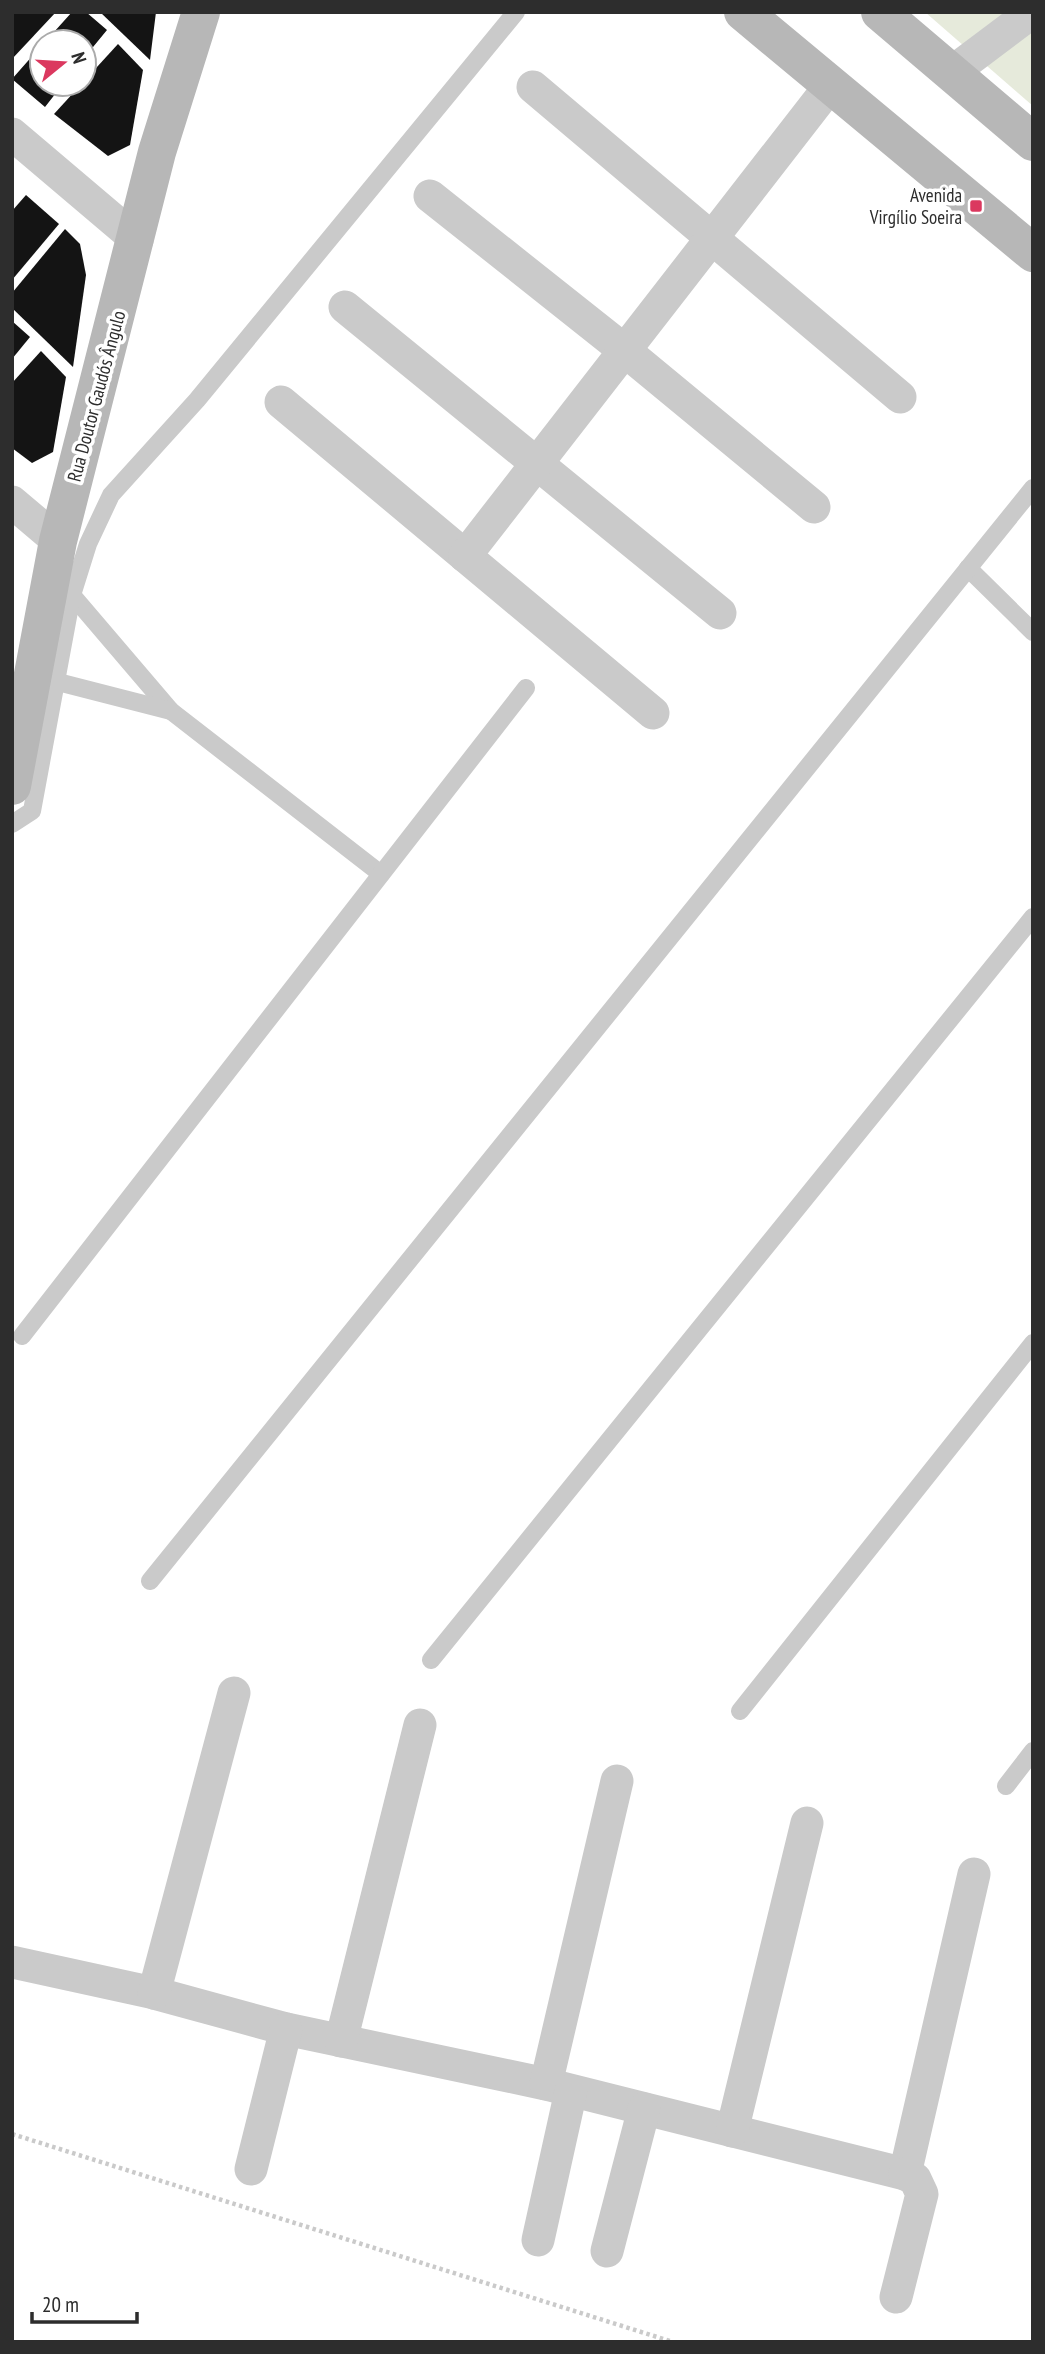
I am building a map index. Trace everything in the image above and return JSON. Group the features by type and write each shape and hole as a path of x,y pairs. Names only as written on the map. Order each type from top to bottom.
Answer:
{"street":[{"name":"Rua Doutor Gaudós Ângulo","path":"12,786 58,541 137,240 157,152 201,12"},
{"path":"743,12 1033,253"},
{"path":"880,12 1033,142"},
{"path":"951,73 1032,12"},
{"path":"465,556 830,86"},
{"path":"533,87 900,397"},
{"path":"12,134 137,240"},
{"path":"430,196 624,350 814,507"},
{"path":"345,307 720,613"},
{"path":"281,402 653,713"},
{"path":"12,502 58,541"},
{"path":"155,1993 234,1693"},
{"path":"341,2041 420,1724"},
{"path":"538,2240 559,2087 617,1781"},
{"path":"732,2131 807,1823"},
{"path":"905,2174 974,1874"},
{"path":"12,1962 155,1993 286,2029 559,2087 905,2174 915,2179 922,2194 896,2297"},
{"path":"251,2169 286,2029"},
{"path":"607,2251 644,2109"}],"lane":[{"path":"12,824 32,811 72,595 88,544 111,495 197,400 516,12"},
{"path":"150,1581 1033,488"},
{"path":"968,568 1033,632"},
{"path":"72,595 171,711 381,874"},
{"path":"54,681 171,711"},
{"path":"22,1336 526,688"},
{"path":"431,1660 1033,917"},
{"path":"740,1711 1033,1343"},
{"path":"1006,1786 1033,1751"}],"path":[{"path":"12,2134 673,2342"}],"shaded area":[{"path":"925,12 1033,12 1033,106"}],"building":[{"path":"12,12 56,12 41,28 28,28 28,42 12,59"},
{"path":"72,12 86,12 107,30 98,41 98,28 58,28"},
{"path":"100,12 156,12 150,60"},
{"path":"118,44 143,70 130,145 108,156 54,114 69,98 98,98 98,66"},
{"path":"28,61 28,93 12,79"},
{"path":"34,98 52,98 45,107"},
{"path":"26,195 59,224 12,280 12,211"},
{"path":"65,229 80,244 86,275 73,367 12,308 12,293"},
{"path":"12,321 30,337 12,359"},
{"path":"41,351 66,377 53,452 32,463 12,448 12,383"}],"place":[{"name":"Avenida Virgílio Soeira","path":"976,206"}]}
